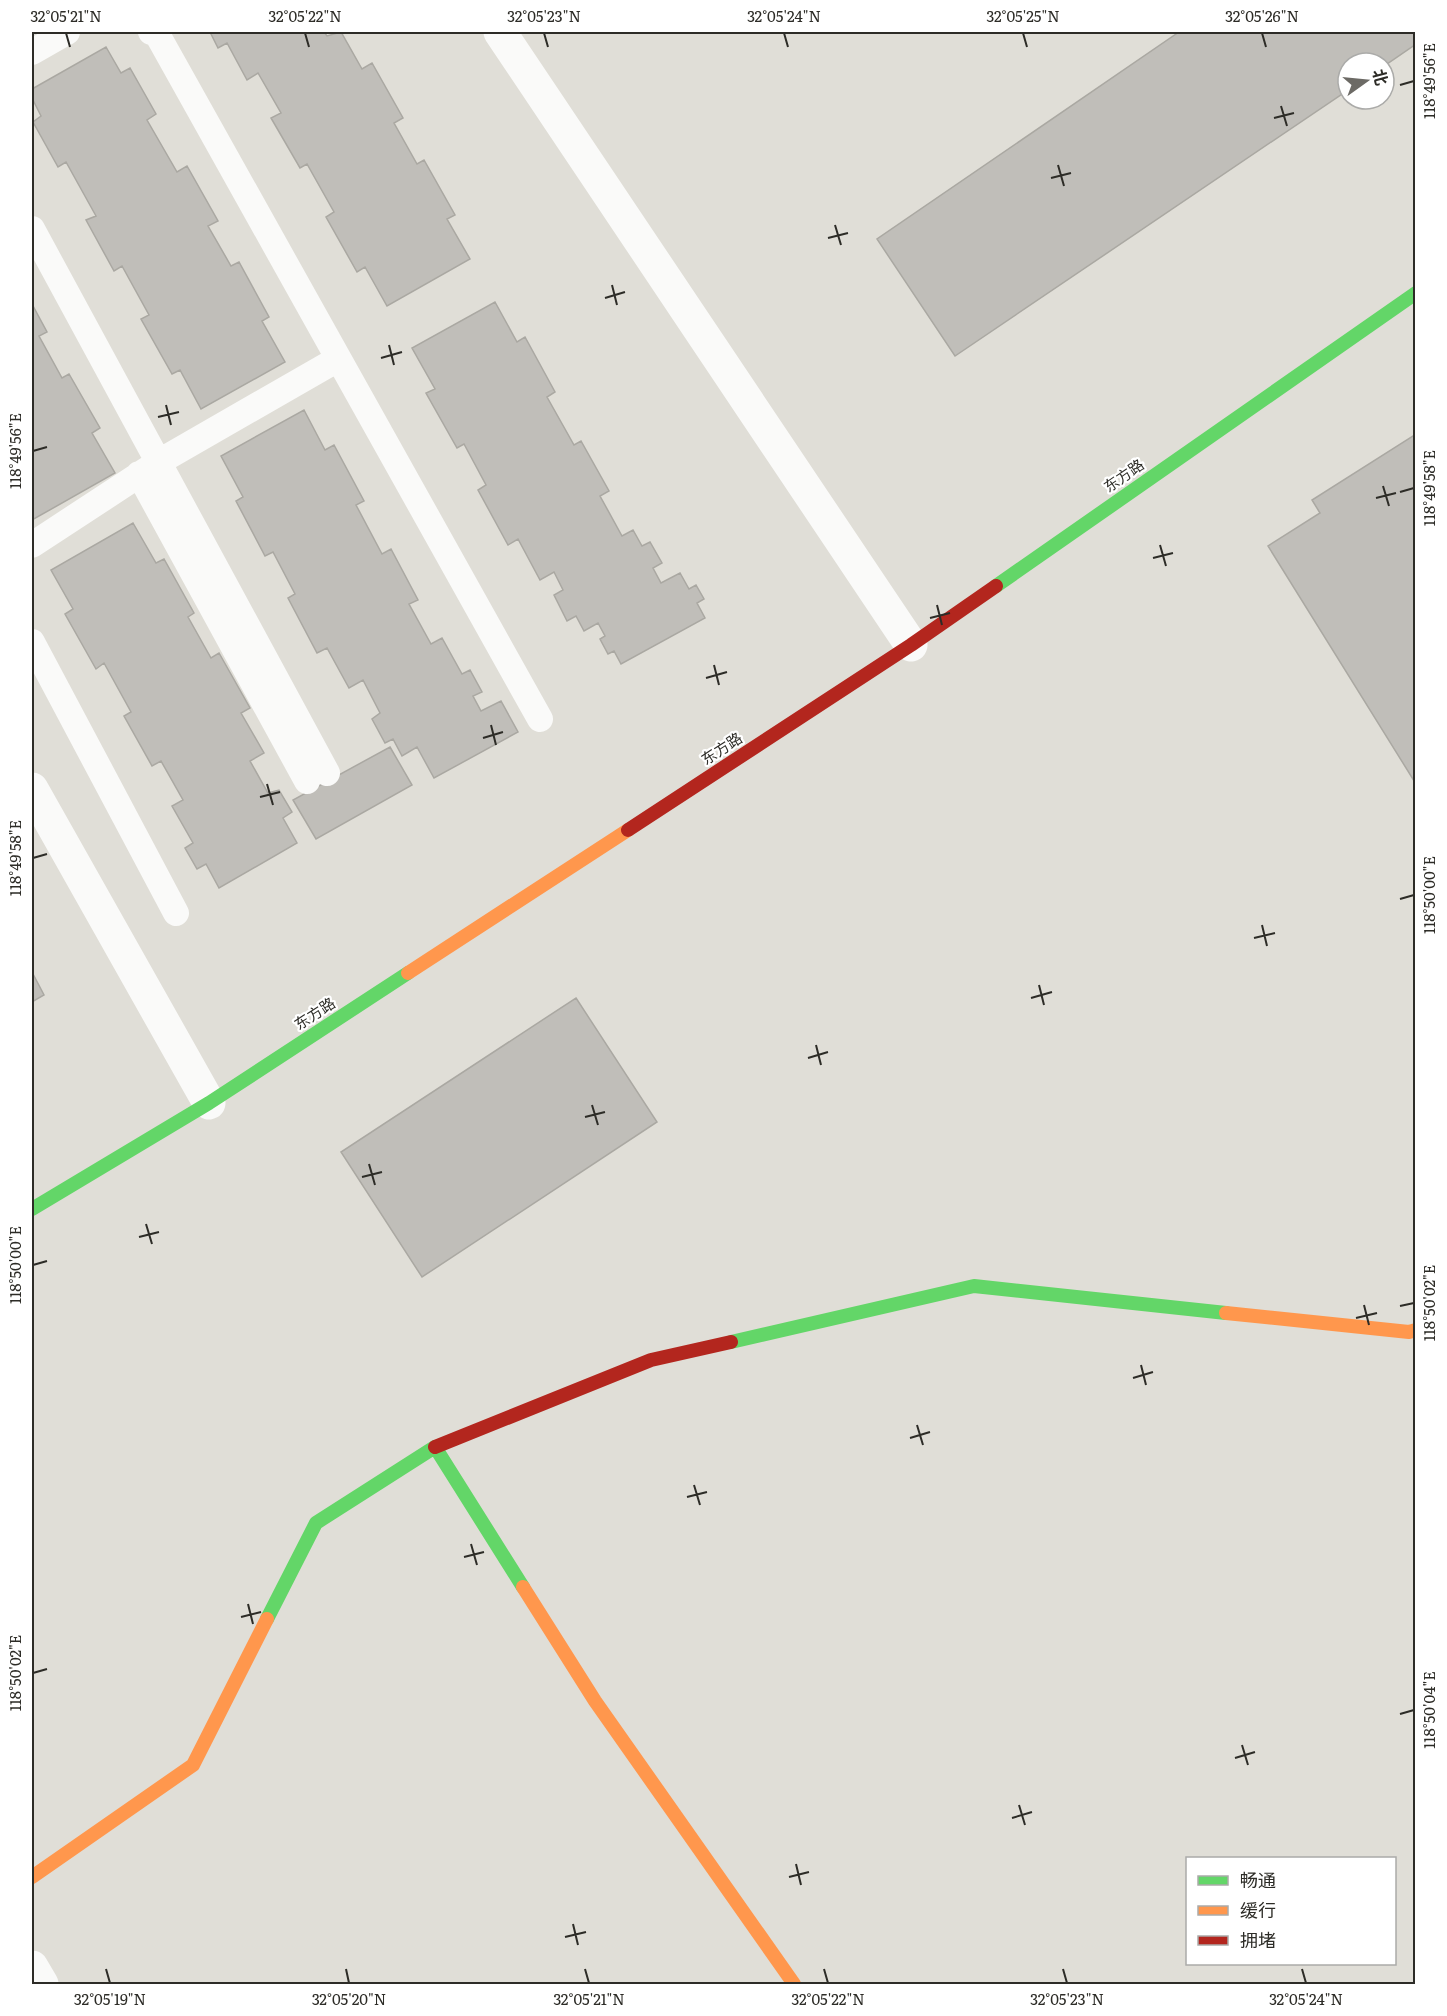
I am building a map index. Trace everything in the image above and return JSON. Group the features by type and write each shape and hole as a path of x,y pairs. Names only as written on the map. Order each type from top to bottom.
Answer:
{"street":[{"path":"500,32 911,645"},
{"name":"东方路","path":"32,1209 209,1103 911,645 1416,293"},
{"path":"32,789 209,1103"},
{"path":"32,1877 193,1765 316,1523 435,1447 651,1360 974,1286 1409,1332 1416,1330"},
{"path":"435,1447 595,1701 794,1984"},
{"path":"32,1967 42,1984"}],"lane":[{"path":"32,52 67,32"},
{"path":"151,32 157,34 540,719"},
{"path":"32,229 148,469 317,777"},
{"path":"32,545 148,469 338,359"},
{"path":"32,642 176,913"}],"building":[{"path":"210,32 324,32 327,36 341,32 362,69 372,63 403,118 394,123 417,164 424,160 455,215 447,219 470,259 387,306 365,267 357,272 326,217 334,212 307,164 300,168 271,118 281,113 258,73 247,80 227,43 218,48"},
{"path":"1179,32 1416,32 1416,44 1396,58 1396,51 1336,51 1336,98 955,356 877,239"},
{"path":"106,47 121,73 130,68 156,114 147,120 177,172 187,166 218,221 208,226 231,266 239,262 269,317 262,321 285,362 201,409 180,370 172,374 141,319 149,315 122,266 114,271 86,220 96,216 66,162 58,167 33,122 41,116 32,98 32,89"},
{"path":"495,302 517,342 525,337 555,392 547,397 574,445 581,441 609,491 600,496 622,536 633,530 642,546 650,542 662,563 653,568 661,583 680,573 689,589 696,585 704,599 697,603 705,618 621,664 614,651 608,654 600,639 605,636 598,623 584,631 576,616 567,621 554,595 563,590 554,572 540,580 518,539 508,545 478,490 486,485 464,444 457,448 426,393 435,389 412,348"},
{"path":"32,304 47,332 39,336 62,378 69,374 100,428 92,433 115,473 32,520"},
{"path":"304,410 325,450 334,445 364,501 356,505 382,554 391,549 418,600 409,604 431,644 442,638 462,674 470,670 482,692 473,696 481,711 501,701 518,732 434,778 417,747 402,756 393,739 385,743 372,719 380,713 363,680 349,688 327,648 317,653 288,598 295,594 273,552 265,556 236,501 243,497 221,456"},
{"path":"1416,434 1416,784 1268,546 1320,513 1312,500"},
{"path":"133,523 156,563 164,559 194,613 188,617 211,658 219,653 250,708 241,713 264,753 250,761 268,793 279,790 292,812 283,818 297,843 219,888 206,864 197,869 185,848 193,843 172,806 183,800 161,761 152,766 124,716 131,712 104,663 96,669 65,614 73,609 51,570"},
{"path":"390,747 412,785 316,839 293,800"},
{"path":"32,972 44,995 32,1002"},
{"path":"576,998 657,1122 422,1277 341,1152"}],"traffic: fast":[{"path":"996,586 1416,293"},
{"path":"32,1209 209,1103 408,973"},
{"path":"731,1342 974,1286 1226,1313"},
{"path":"267,1619 316,1523 435,1447 523,1587"}],"traffic: slow":[{"path":"408,973 628,830"},
{"path":"1226,1313 1409,1332 1416,1330"},
{"path":"523,1587 595,1701 794,1984"},
{"path":"32,1877 193,1765 267,1619"}],"traffic: jam":[{"path":"628,830 911,645 996,586"},
{"path":"435,1447 651,1360 731,1342"}]}
